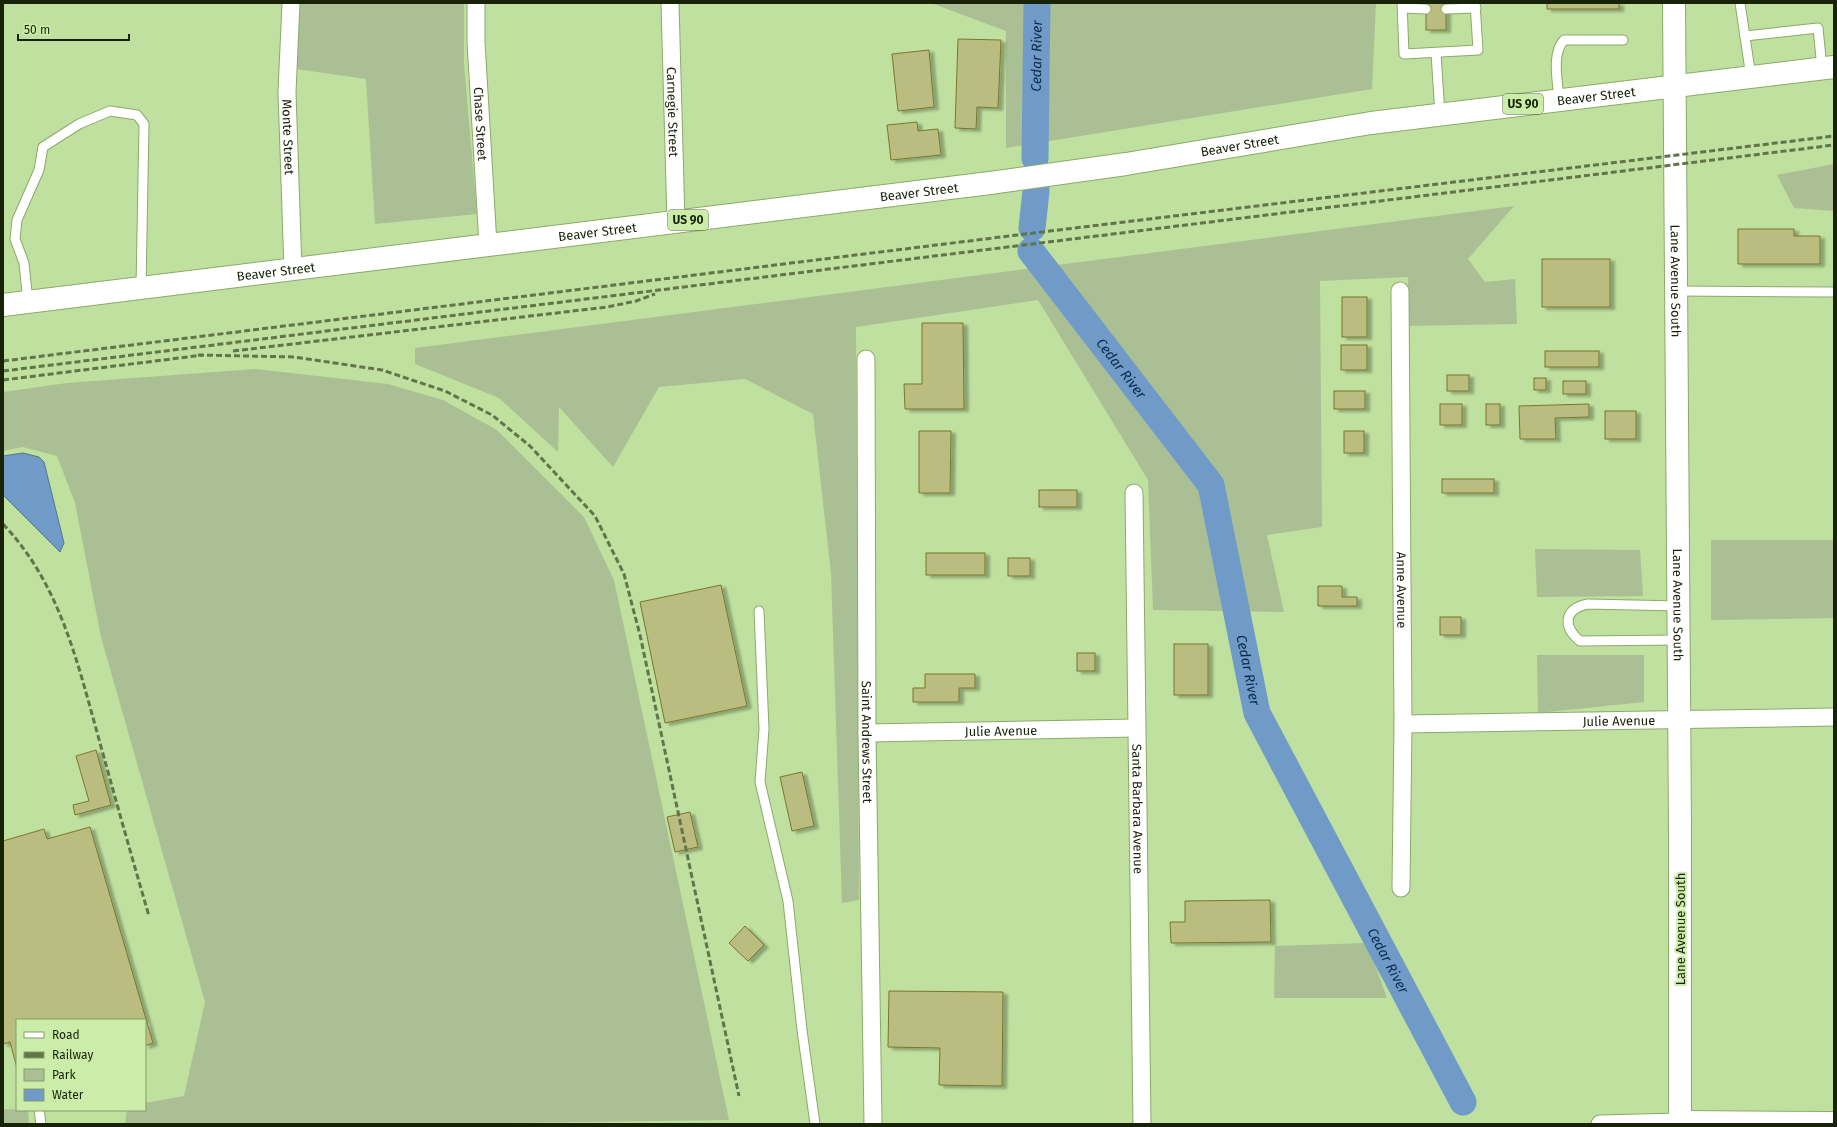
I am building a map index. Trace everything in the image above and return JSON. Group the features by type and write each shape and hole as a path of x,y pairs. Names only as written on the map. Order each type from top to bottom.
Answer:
{"main road":[{"name":"Lane Avenue South","path":"1674,3 1680,720 1680,1123"},
{"name":"Beaver Street","path":"3,305 990,183 1126,164 1371,123 1828,68"},
{"path":"1680,1123 1834,1123"}],"street":[{"name":"Monte Street","path":"291,3 287,92 293,270"},
{"name":"Chase Street","path":"476,3 476,42 488,245"},
{"name":"Carnegie Street","path":"670,3 676,222"},
{"name":"Anne Avenue","path":"1400,291 1403,724 1401,888"},
{"name":"Saint Andrews Street","path":"866,359 867,733 873,1124"},
{"name":"Santa Barbara Avenue","path":"1134,493 1142,1124"},
{"name":"Julie Avenue","path":"1403,724 1834,717"},
{"name":"Julie Avenue","path":"867,733 1136,728"},
{"path":"1600,1124 1680,1123"}],"lane":[{"path":"1740,3 1752,78"},
{"path":"1426,8 1402,6 1404,54 1478,50 1476,6 1446,8"},
{"path":"1745,36 1818,28 1828,68"},
{"path":"1559,100 1557,55 1559,46 1564,40 1623,40"},
{"path":"1436,53 1440,115"},
{"path":"28,302 24,263 15,239 17,220 39,170 43,147 79,124 110,111 137,115 144,124 141,288"},
{"path":"1677,291 1834,292"},
{"path":"1679,606 1588,604 1576,606 1569,614 1568,625 1572,634 1580,641 1679,640"},
{"path":"759,611 764,729 760,782 788,901 802,1030 815,1124"},
{"path":"39,1111 41,1124"}],"green space":[{"path":"288,3 464,3 464,64 477,214 375,224 366,79 296,69"},
{"path":"931,3 1376,3 1372,89 1006,148 1006,31"},
{"path":"1834,164 1834,211 1794,208 1777,175"},
{"path":"1514,206 1468,259 1485,282 1515,279 1517,324 1407,326 1408,277 1320,281 1322,527 1267,535 1284,612 1153,610 1148,480 1038,300 856,327 859,900 842,903 831,573 813,414 745,379 659,387 613,467 559,407 558,452 499,398 415,364 415,348"},
{"path":"255,369 388,384 443,400 497,430 584,517 614,580 729,1120 431,1124 125,1124 127,1111 146,1111 146,1103 184,1096 205,1002 101,637 75,503 57,456 23,447 3,451 3,392 67,383"},
{"path":"1711,540 1834,540 1834,618 1711,620"},
{"path":"1535,549 1640,550 1643,596 1537,597"},
{"path":"1537,655 1644,655 1644,702 1538,713"},
{"path":"1367,943 1387,998 1274,998 1275,946"},
{"path":"3,1109 28,1111 29,1124 3,1124"}],"water":[{"path":"23,453 39,457 44,462 64,543 60,552 3,495 3,456"}],"building":[{"path":"1426,3 1446,3 1446,30 1426,30"},
{"path":"1547,3 1619,3 1619,9 1547,9"},
{"path":"958,39 1001,40 998,108 977,107 976,129 955,128"},
{"path":"929,50 934,107 898,111 892,54"},
{"path":"917,122 918,131 938,129 941,155 891,160 887,125"},
{"path":"1738,229 1794,229 1794,236 1820,236 1820,264 1738,264"},
{"path":"1542,259 1610,259 1610,307 1542,307"},
{"path":"1342,297 1367,297 1367,337 1342,337"},
{"path":"922,323 963,323 964,409 905,409 904,384 922,384"},
{"path":"1341,345 1367,345 1367,370 1341,370"},
{"path":"1545,351 1599,351 1599,367 1545,367"},
{"path":"1447,375 1469,375 1469,391 1447,391"},
{"path":"1534,378 1546,378 1546,390 1534,390"},
{"path":"1563,381 1586,381 1586,394 1563,394"},
{"path":"1334,391 1365,391 1365,409 1334,409"},
{"path":"1440,404 1462,404 1462,425 1440,425"},
{"path":"1486,404 1500,404 1500,425 1486,425"},
{"path":"1589,404 1589,417 1555,418 1556,439 1520,439 1519,406"},
{"path":"1605,411 1636,411 1636,439 1605,439"},
{"path":"919,431 951,431 950,493 919,493"},
{"path":"1344,431 1364,431 1364,453 1344,453"},
{"path":"1442,479 1494,479 1494,493 1442,493"},
{"path":"1039,490 1077,490 1077,507 1039,507"},
{"path":"926,553 985,553 985,575 926,575"},
{"path":"1008,558 1030,558 1030,576 1008,576"},
{"path":"721,585 747,706 665,723 640,602"},
{"path":"1318,586 1342,586 1342,597 1357,597 1357,606 1318,606"},
{"path":"1440,617 1461,617 1461,635 1440,635"},
{"path":"1174,644 1208,644 1208,695 1174,695"},
{"path":"1077,653 1095,653 1095,671 1077,671"},
{"path":"925,674 975,674 975,688 959,688 959,702 913,702 913,688 925,688"},
{"path":"96,750 111,805 75,815 73,805 89,801 76,756"},
{"path":"802,772 814,826 792,831 780,777"},
{"path":"690,812 698,847 675,852 667,817"},
{"path":"90,827 146,1019 16,1019 16,1064 10,1042 3,1044 3,841 44,829 47,839"},
{"path":"1270,900 1271,942 1171,943 1170,922 1185,922 1185,901"},
{"path":"745,926 764,945 748,961 729,943"},
{"path":"889,991 1003,992 1002,1086 939,1085 940,1048 888,1047"},
{"path":"146,1019 153,1043 146,1046"}],"waterway":[{"name":"Cedar River","path":"1035,158 1037,3"},
{"name":"Cedar River","path":"1032,228 1036,191"},
{"name":"Cedar River","path":"1031,251 1211,485 1257,713 1463,1102"}],"railway":[{"path":"3,361 1009,236 1834,136"},
{"path":"3,371 1834,145"},
{"path":"233,351 607,307 636,301 655,294"},
{"path":"198,355 294,357 382,370 445,391 492,415 530,446 595,516 624,574 640,635 739,1096"},
{"path":"3,380 203,355"},
{"path":"3,524 23,548 40,573 65,627 84,684 149,916"}]}
